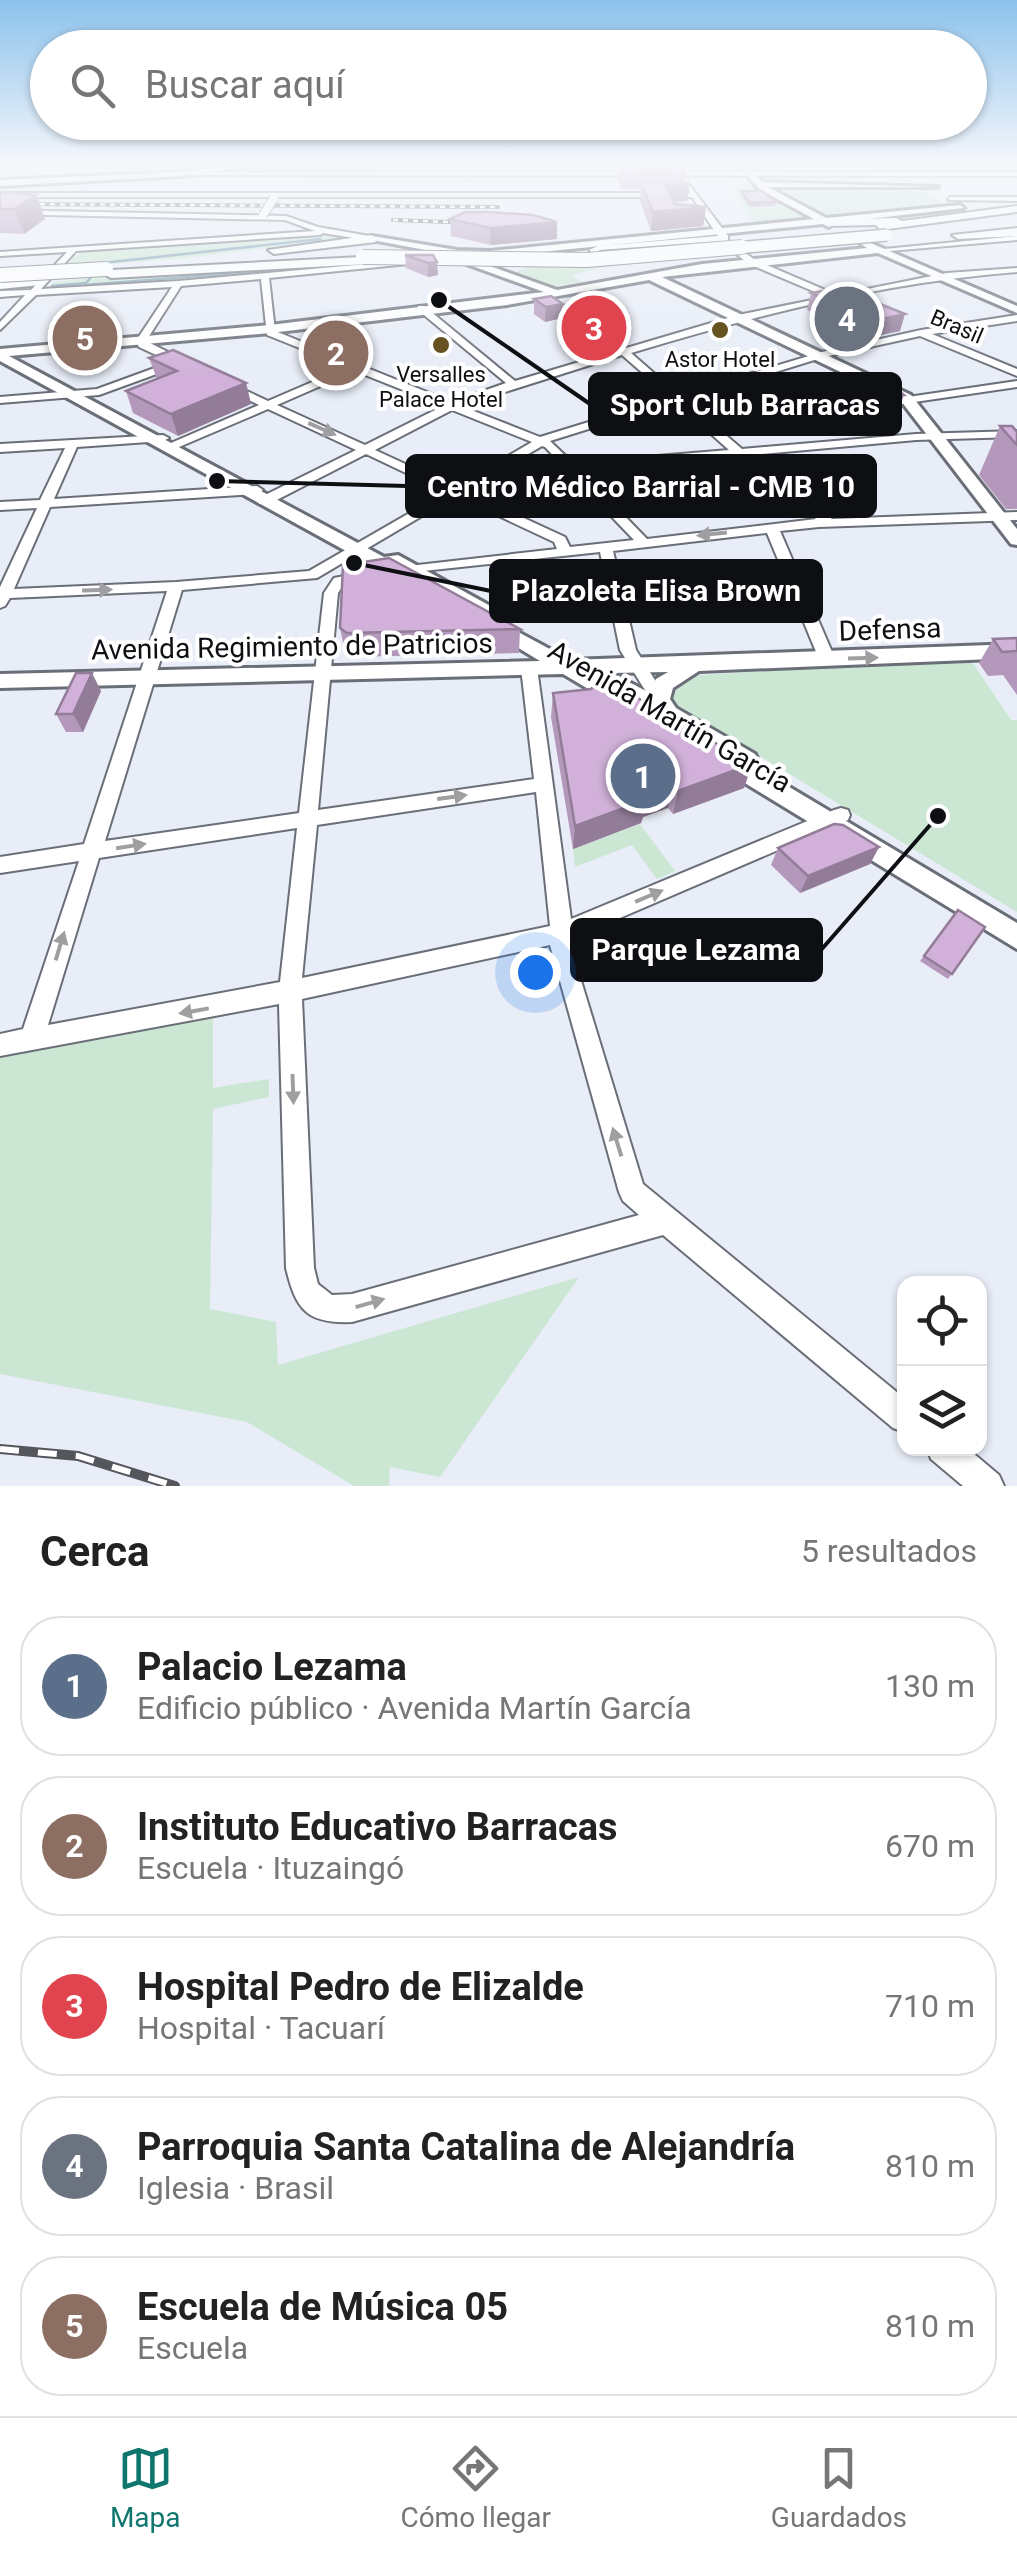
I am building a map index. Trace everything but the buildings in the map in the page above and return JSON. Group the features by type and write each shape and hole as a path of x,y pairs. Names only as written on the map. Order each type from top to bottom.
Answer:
{"highway":[{"path":"788,239 805,234"},
{"path":"130,267 262,256 583,255 853,234"},
{"path":"107,273 363,255 587,260 867,234"},
{"path":"898,234 925,234"},
{"path":"0,284 37,286 130,267 372,239"},
{"path":"0,275 352,264 402,251 468,257"}],"main road":[{"path":"468,257 743,234"},
{"path":"843,234 1017,310"},
{"path":"372,239 402,251"},
{"path":"848,253 858,248 860,242"},
{"path":"578,246 819,356 905,401 991,516 1017,558"},
{"path":"0,353 422,310 757,261 878,250"},
{"path":"493,254 517,256 528,264 509,270 485,269 482,262 493,254"},
{"path":"468,257 485,269 555,292"},
{"path":"505,277 538,295"},
{"name":"Avenida Martín García","path":"0,353 576,666 1017,922"},
{"path":"991,516 1017,540"},
{"name":"Defensa","path":"576,666 1017,651"},
{"path":"664,706 668,678 696,664"},
{"name":"Avenida Martín García","path":"576,666 664,706 1017,937"},
{"name":"Avenida Regimiento de Patricios","path":"0,681 576,666"}],"street":[{"path":"0,254 291,234"},
{"path":"344,234 372,239"},
{"path":"878,250 943,234"},
{"path":"0,236 11,236"},
{"path":"596,255 595,248 720,236 757,261 859,307"},
{"path":"0,327 74,249"},
{"path":"0,294 37,286 178,284 421,260"},
{"path":"0,506 260,495 449,404 513,384 738,318 939,277 1017,270"},
{"path":"265,276 270,333 540,440 571,466 642,542"},
{"path":"178,284 142,339 142,345 198,371"},
{"path":"422,310 513,384"},
{"path":"72,444 2,597 312,575 540,440 819,356 921,333 1017,318"},
{"name":"Brasil","path":"906,326 1017,373"},
{"path":"624,352 740,454 829,522"},
{"path":"0,400 79,395 180,362"},
{"path":"0,448 165,443 356,367"},
{"path":"215,379 560,540 564,550"},
{"path":"905,401 1017,384"},
{"path":"571,466 932,436 1017,434"},
{"path":"666,1221 342,1310 328,1309 310,1299 300,1268 290,992 326,672 331,593 336,582 564,550 829,522 1017,516"},
{"path":"778,530 827,659"},
{"path":"605,546 628,650 664,706"},
{"path":"32,1039 88,852 176,586"},
{"path":"529,668 560,909 561,951 632,1192 897,1412"},
{"path":"0,865 545,784"},
{"path":"0,1045 290,992 559,934 835,818"},
{"path":"952,1456 988,1486"}],"green space":[{"path":"328,234 350,238 61,268 84,250"},
{"path":"569,249 610,265 572,275 581,282 548,287 511,274 536,264 524,254"},
{"path":"336,259 357,265 187,281 49,288 53,282 235,264"},
{"path":"970,659 1011,720 1017,720 1017,912 679,707 666,693 684,676"},
{"path":"640,824 675,871 657,879 632,845 575,867 573,849"},
{"path":"213,1007 213,1088 269,1079 269,1097 213,1109 210,1309 276,1322 278,1365 579,1277 440,1477 390,1467 389,1486 354,1486 247,1422 0,1374 0,1056"}],"waterway":[{"path":"102,263 321,239"},
{"path":"85,285 315,267"},
{"path":"52,286 86,283 94,274"}],"railway":[{"path":"0,1449 78,1456 175,1486"}],"place":[{"name":"Sport Club Barracas","path":"439,300"},
{"name":"Parroquia Santa Catalina de Alejandría","path":"847,319"},
{"name":"Hospital Pedro de Elizalde","path":"594,328"},
{"name":"Astor Hotel","path":"720,330"},
{"name":"Escuela de Música 05","path":"85,338"},
{"name":"Versalles Palace Hotel","path":"441,345"},
{"name":"Instituto Educativo Barracas","path":"336,353"},
{"name":"Centro Médico Barrial - CMB 10","path":"217,481"},
{"name":"Plazoleta Elisa Brown","path":"354,563"},
{"name":"Palacio Lezama","path":"643,776"},
{"name":"Parque Lezama","path":"938,816"}]}
